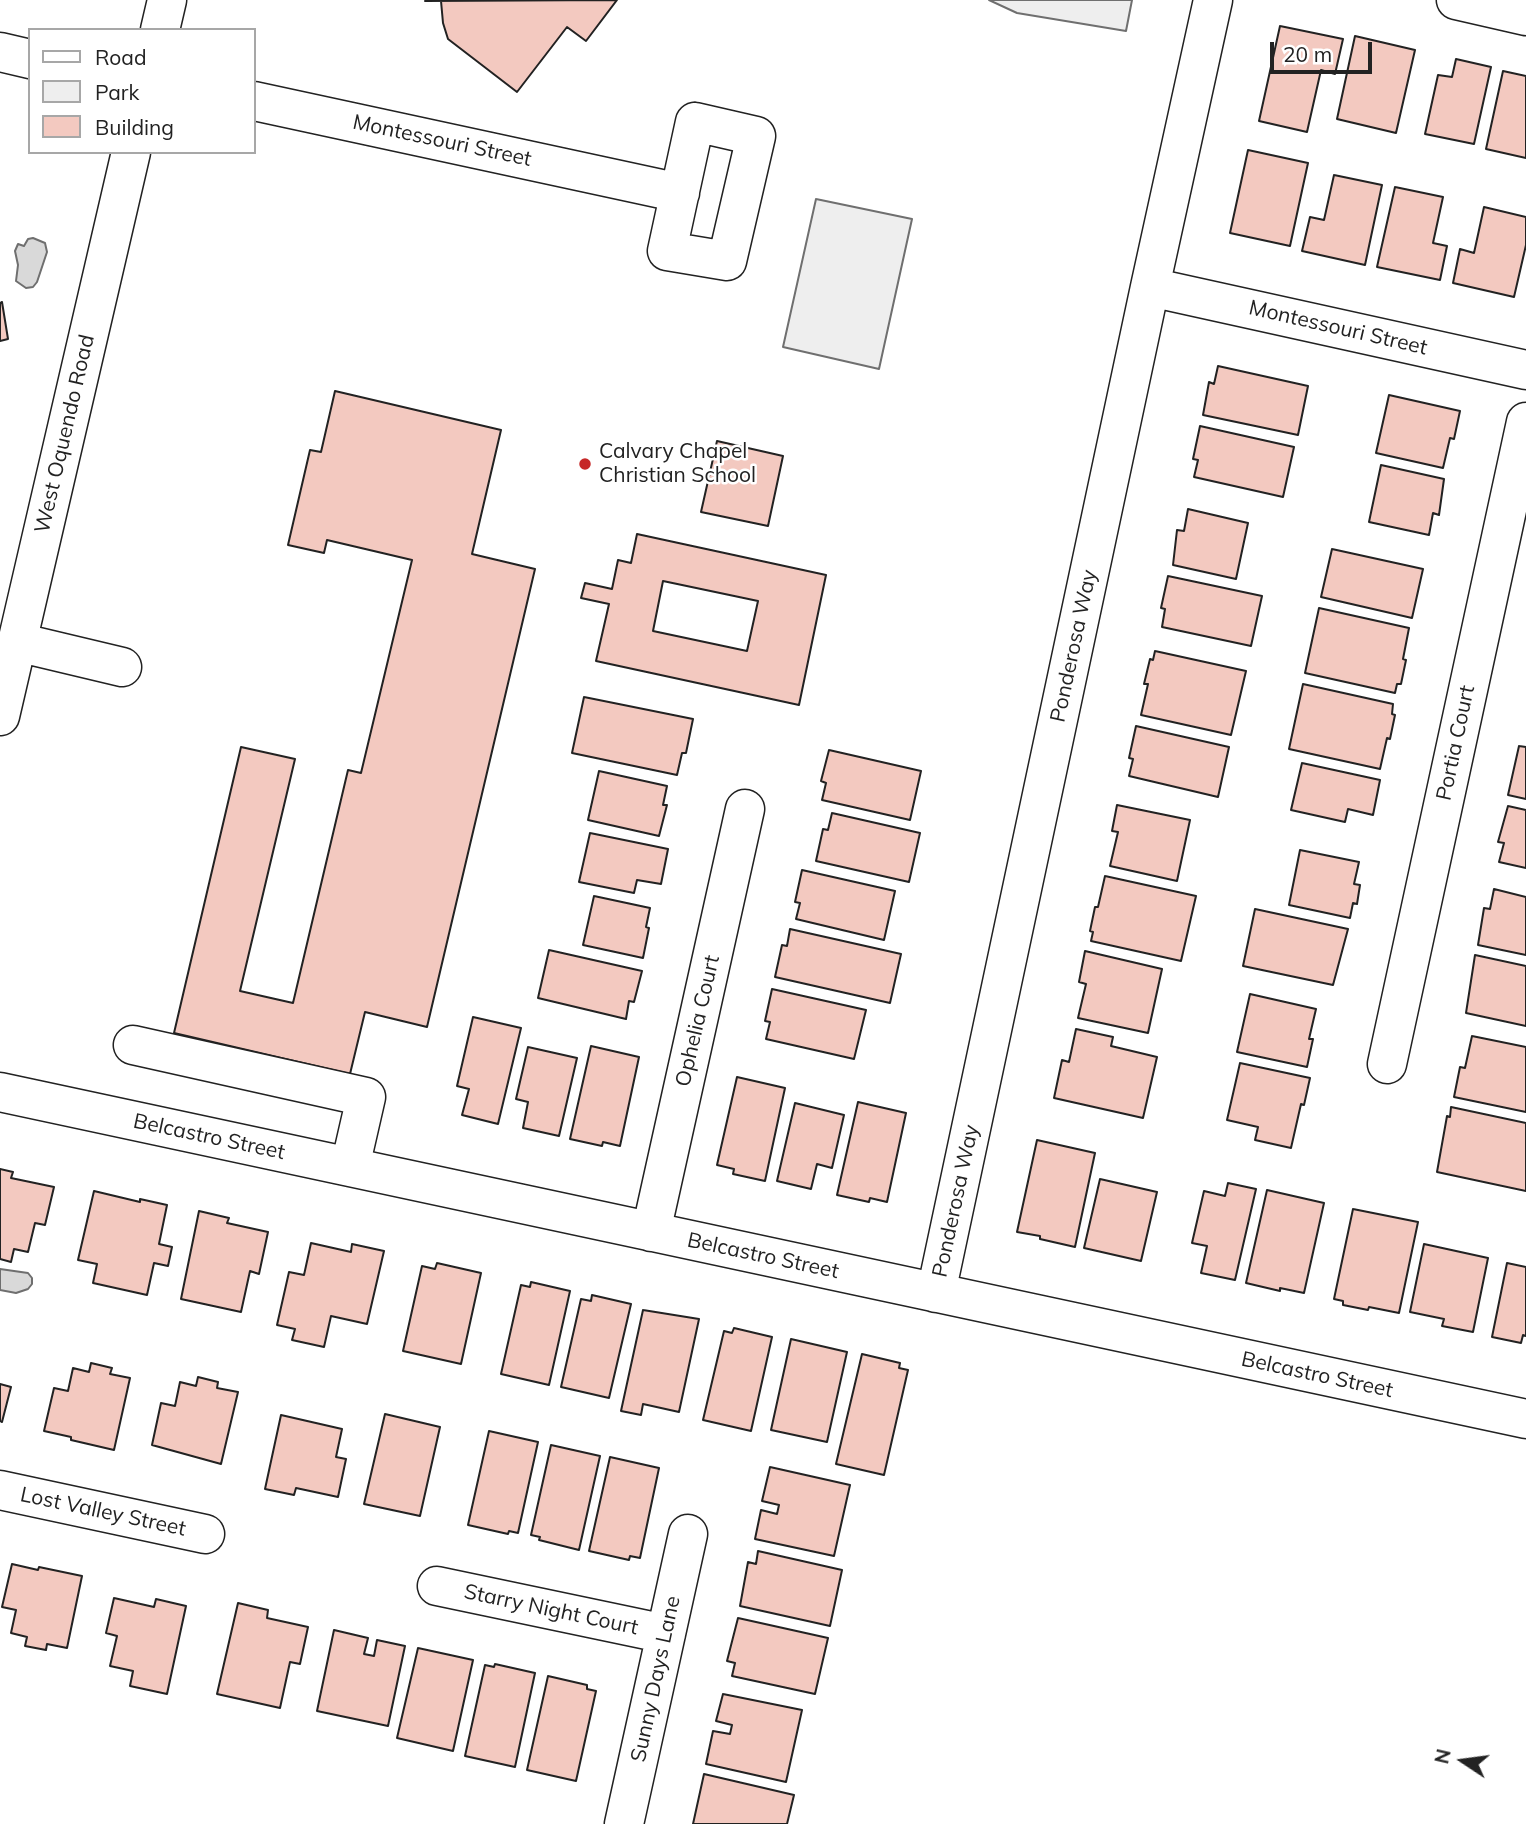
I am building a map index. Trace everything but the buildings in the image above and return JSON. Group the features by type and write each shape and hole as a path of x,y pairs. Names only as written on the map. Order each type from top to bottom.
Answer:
{"street":[{"path":"160,28 167,0"},
{"name":"Ponderosa Way","path":"936,1293 1213,0"},
{"path":"1456,0 1526,16"},
{"path":"0,52 28,59"},
{"name":"Montessouri Street","path":"256,101 680,193"},
{"name":"West Oquendo Road","path":"0,716 131,154"},
{"name":"Montessouri Street","path":"1150,287 1526,370"},
{"name":"Portia Court","path":"1387,1064 1526,422"},
{"path":"17,642 122,667"},
{"name":"Ophelia Court","path":"651,1232 746,809"},
{"path":"133,1045 366,1097 350,1167"},
{"name":"Belcastro Street","path":"0,1092 1526,1419"},
{"name":"Lost Valley Street","path":"0,1490 205,1534"},
{"name":"Sunny Days Lane","path":"624,1824 688,1534"},
{"name":"Starry Night Court","path":"437,1586 666,1634"}],"green space":[{"path":"989,0 1132,0 1126,31 1017,13"},
{"path":"816,199 912,219 879,369 783,347"}],"shaded area":[{"path":"33,238 45,243 47,252 37,282 33,287 26,288 16,281 18,265 15,251 18,244 24,246 28,239"},
{"path":"0,1269 28,1273 32,1284 28,1289 16,1293 0,1290"}],"place":[{"name":"Calvary Chapel Christian School","path":"585,464"}]}
